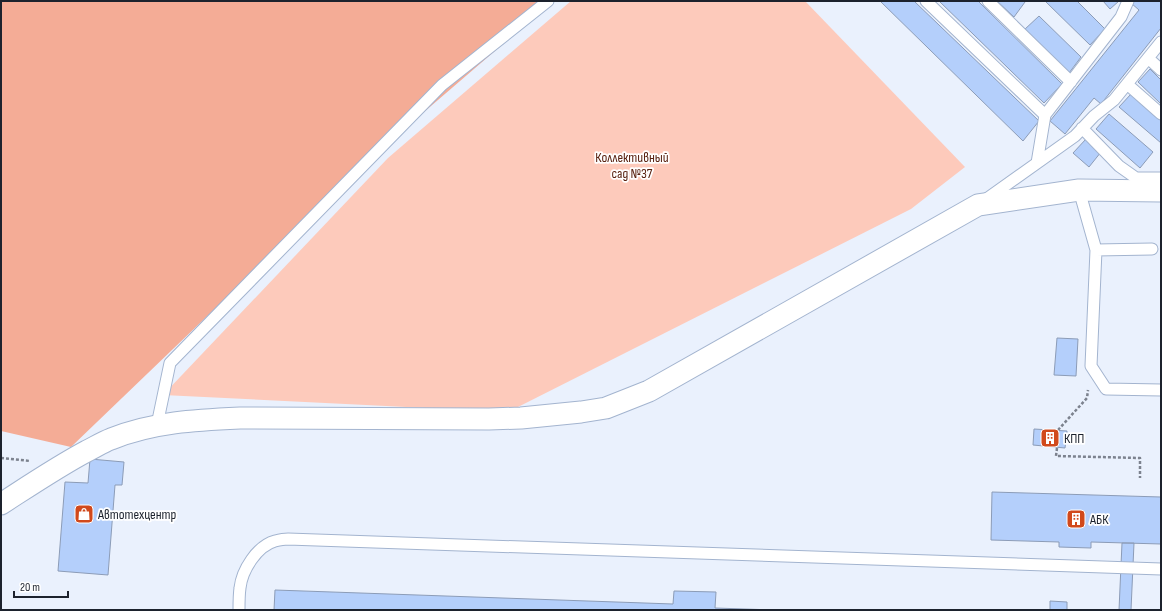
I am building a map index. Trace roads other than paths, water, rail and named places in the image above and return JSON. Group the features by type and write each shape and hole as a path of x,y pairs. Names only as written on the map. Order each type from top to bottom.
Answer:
{"street":[{"path":"1,504 62,464 110,439 137,430 168,423 240,418 489,420 582,412 606,408 649,392 978,205 1079,190 1161,191"}],"lane":[{"path":"157,426 170,363 442,85 548,1"},
{"path":"926,1 1045,115"},
{"path":"988,1 1071,82"},
{"path":"1037,163 1045,115 1121,17 1128,1"},
{"path":"978,205 1075,136 1094,116 1114,100 1161,42"},
{"path":"1148,58 1161,70"},
{"path":"1128,84 1161,114"},
{"path":"1082,128 1119,166 1136,178 1161,178"},
{"path":"1079,190 1096,250 1091,366 1106,389 1161,390"},
{"path":"1096,250 1152,250"},
{"path":"239,610 240,587 245,571 253,558 263,547 274,541 288,539 1161,568"}],"place":[{"name":"КПП","path":"1050,438"},
{"name":"Автотехцентр","path":"84,514"},
{"name":"АБК","path":"1076,519"}],"park label":[{"name":"Коллективный сад №37","path":"632,166"}]}
